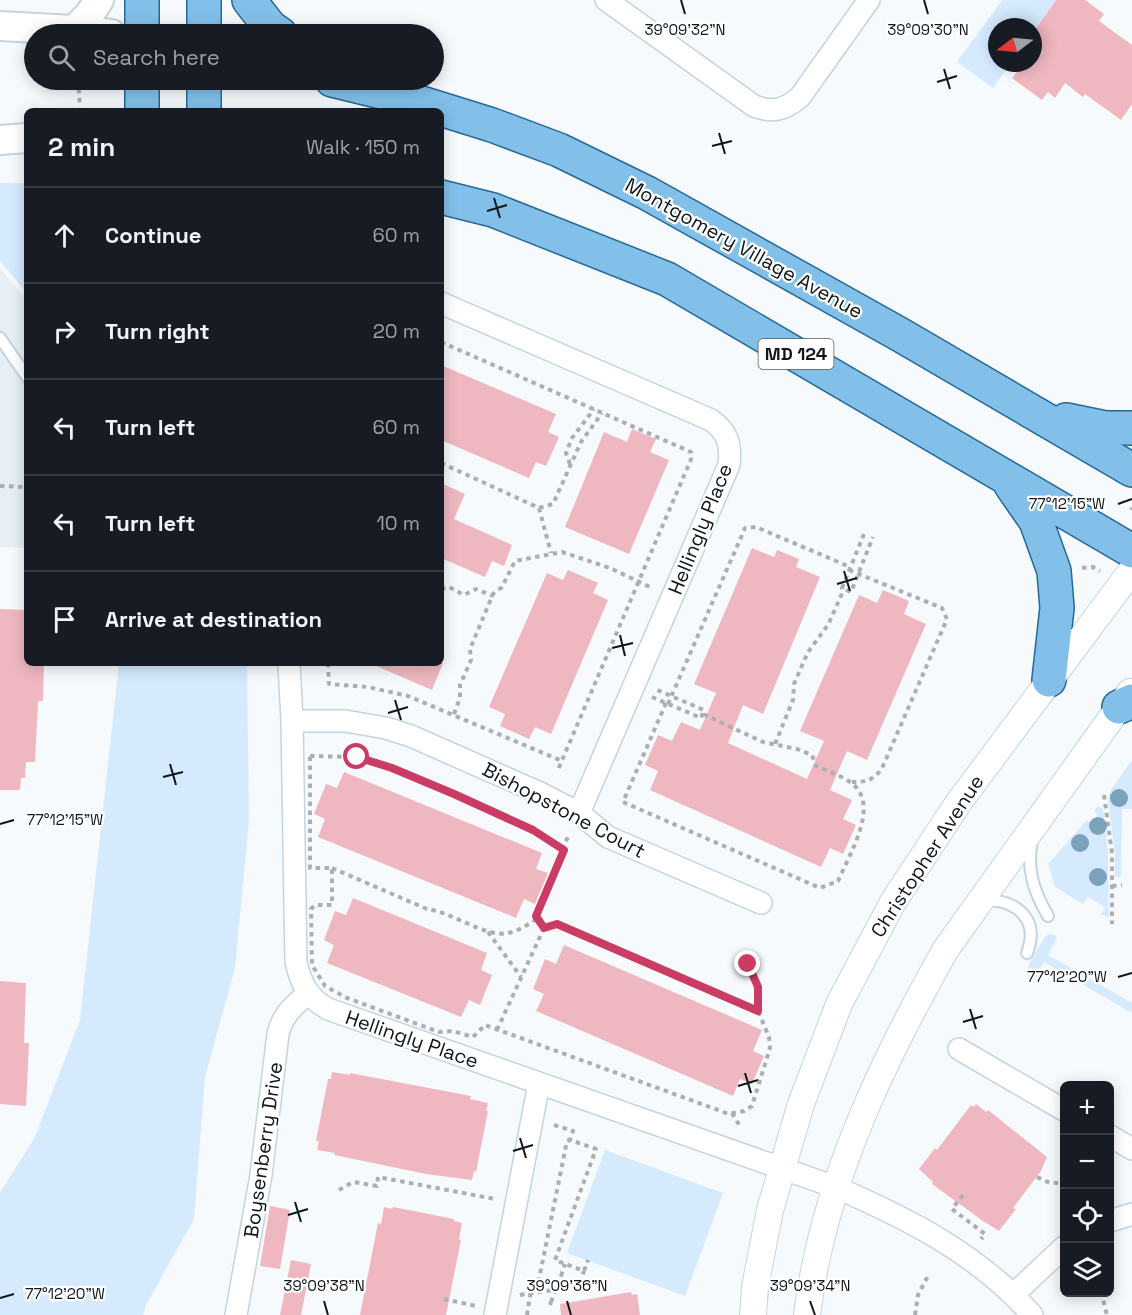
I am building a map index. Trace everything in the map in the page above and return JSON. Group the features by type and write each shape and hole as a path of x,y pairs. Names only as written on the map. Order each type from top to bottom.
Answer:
{"main road":[{"path":"80,24 99,0"},
{"path":"142,0 142,24"},
{"path":"204,0 204,24"},
{"path":"249,0 268,24"},
{"path":"0,26 24,27"},
{"path":"142,90 142,108"},
{"path":"204,90 204,108"},
{"name":"Montgomery Village Avenue","path":"375,90 437,108"},
{"name":"Montgomery Village Avenue","path":"444,110 559,150 647,193 821,290 1132,470"},
{"path":"0,140 24,138"},
{"name":"MD 124","path":"444,198 493,210 668,279 1132,551"},
{"path":"1038,414 1105,428 1132,428"},
{"path":"1005,476 1036,521 1054,571 1057,608 1049,680"}],"street":[{"path":"606,0 754,106 765,110 777,110 789,106 800,97 869,0"},
{"name":"Hellingly Place","path":"444,304 711,420 721,427 728,437 729,465 579,813"},
{"name":"Christopher Avenue","path":"753,1315 755,1287 781,1168 801,1104 839,1004 893,902 959,802 1132,570"},
{"path":"289,666 296,962 299,978 308,994"},
{"path":"807,1315 823,1231 835,1187 875,1085 923,989 946,949 1128,699"},
{"name":"Bishopstone Court","path":"292,721 345,721 386,728 496,773 579,813 608,837 761,903"},
{"name":"Hellingly Place","path":"308,994 316,1003 328,1009 835,1187 880,1206 920,1227 967,1257 1014,1294 1032,1315"},
{"name":"Boysenberry Drive","path":"236,1315 261,1175 278,1034 286,1014 308,994"},
{"path":"959,1049 1060,1107"},
{"path":"496,1313 539,1083"},
{"path":"1114,1138 1132,1149"},
{"path":"1114,1220 1132,1214"},
{"path":"1014,1294 1060,1252"}],"lane":[{"path":"0,338 24,373"},
{"path":"1039,819 1030,848 1031,880 1048,916"},
{"path":"981,900 1008,903 1024,914 1031,935 1027,953"}],"path":[{"path":"79,90 80,107"},
{"path":"444,343 691,452 692,456 557,772"},
{"path":"570,465 566,453 572,438 594,409"},
{"path":"444,464 539,508 553,504 580,442 602,413"},
{"path":"0,486 24,487"},
{"path":"539,508 551,553"},
{"path":"703,714 763,742 797,749 812,755 816,766 851,782 858,789 863,799 864,818 838,881 820,888 623,802 745,528 756,527 942,608 947,619 883,766 873,779 867,782 851,782"},
{"path":"775,744 793,700 795,684 808,652 828,625 864,534"},
{"path":"844,589 850,592 873,537"},
{"path":"454,714 460,698 460,686 471,660 470,651 493,596 502,587 514,561 562,552 601,564 639,581"},
{"path":"444,588 449,587 464,595 476,589 493,596"},
{"path":"328,666 329,684 345,683 397,692 562,761"},
{"path":"634,684 672,696 704,710 703,714"},
{"path":"634,684 667,704 701,718 703,714"},
{"path":"538,918 511,933 497,934 439,910 427,909 332,868 310,868 310,756 357,757 392,768 514,821 564,850 536,916 538,918 544,928"},
{"path":"1104,795 1112,853 1112,924"},
{"path":"332,868 332,905 315,905 311,909 312,965 325,986 347,998 439,1032 453,1031 471,1037 476,1036 485,1026 729,1114 744,1111 752,1106 770,1054 771,1042 758,1011 758,987 748,964"},
{"path":"1112,885 1122,885"},
{"path":"497,1030 544,928 557,924 758,1011"},
{"path":"487,931 521,978"},
{"path":"527,1315 530,1293 539,1279 567,1142 570,1140 596,1149 555,1260 584,1270"},
{"path":"339,1190 353,1182 377,1186 378,1177 517,1203"},
{"path":"1037,1177 1050,1183 1059,1183"},
{"path":"963,1195 952,1209 985,1234 977,1245"},
{"path":"514,1296 579,1286 588,1260"},
{"path":"550,1304 565,1264"},
{"path":"915,1315 918,1295 928,1276"},
{"path":"1102,1297 1107,1315"},
{"path":"444,1299 496,1313"}],"shaded area":[{"path":"1002,0 1056,0 1042,20 1042,18 989,18"},
{"path":"988,19 988,72 1005,72 993,88 957,62"},
{"path":"0,183 24,183 24,289 0,261"},
{"path":"0,268 24,297 24,548 0,547"},
{"path":"119,666 247,666 249,821 235,968 205,1077 194,1219 146,1305 143,1315 0,1315 0,1193 35,1137 80,1020"},
{"path":"1132,760 1132,809 1122,809 1121,877 1115,877 1115,854 1108,799 1111,790"},
{"path":"1098,806 1103,810 1108,852 1109,918 1101,914 1105,907 1088,897 1083,904 1055,887 1048,864 1087,820 1091,823 1098,815 1094,811"},
{"path":"1049,934 1057,938 1048,955 1132,1003 1132,1013 1044,962 1034,979 1029,978 1030,963"},
{"path":"605,1150 723,1193 685,1296 567,1253"}],"building":[{"path":"1056,0 1085,0 1104,14 1099,21 1132,45 1132,104 1121,120 1085,94 1083,97 1065,83 1055,98 1048,92 1042,100 1012,78 1017,72 1042,72 1042,20"},
{"path":"444,366 556,414 548,432 559,437 546,466 536,462 529,478 444,441"},
{"path":"632,429 656,439 650,452 669,460 629,554 565,527 604,432 627,442"},
{"path":"444,484 465,494 454,519 512,545 504,566 492,561 485,577 444,559"},
{"path":"752,548 774,557 777,550 799,559 796,567 820,577 763,714 743,705 728,743 807,779 824,741 800,731 859,595 877,603 883,590 909,601 904,614 926,624 867,760 847,751 830,790 852,800 843,819 856,825 843,854 830,848 821,867 650,790 658,771 645,765 658,735 672,741 681,722 700,730 716,693 694,684"},
{"path":"568,570 598,583 593,593 608,600 551,734 535,727 529,739 500,726 505,714 489,707 547,573 563,580"},
{"path":"0,609 24,610 24,666 44,666 43,701 38,701 35,762 26,762 25,778 21,778 20,790 0,790"},
{"path":"376,666 442,666 432,690"},
{"path":"344,772 542,853 536,869 548,873 535,904 524,899 516,918 318,837 325,819 314,814 326,784 337,788"},
{"path":"353,898 487,953 481,970 492,975 480,1005 469,1000 461,1017 327,963 334,945 324,940 335,911 346,915"},
{"path":"564,945 762,1030 753,1051 764,1056 752,1084 740,1079 733,1096 536,1011 544,994 533,989 545,959 556,964"},
{"path":"0,981 26,983 24,1043 29,1043 26,1106 0,1104"},
{"path":"332,1072 350,1075 350,1073 471,1096 470,1099 488,1103 476,1172 474,1171 472,1180 426,1174 317,1150 319,1141 316,1141 328,1079 331,1079"},
{"path":"976,1104 986,1112 988,1110 1047,1157 1041,1171 999,1231 932,1184 933,1182 919,1169 935,1148 937,1150 971,1105 974,1107"},
{"path":"270,1206 290,1210 280,1269 260,1266"},
{"path":"384,1207 454,1219 462,1223 459,1239 461,1240 446,1315 360,1315 378,1223 381,1224"},
{"path":"291,1260 311,1264 301,1315 280,1315"},
{"path":"631,1292 632,1295 637,1294 640,1315 561,1315 560,1304"}],"route":[{"path":"357,757 392,768 454,794 533,830 564,850 536,916 544,928 557,924 758,1011 756,1005 758,987 748,964"}]}
